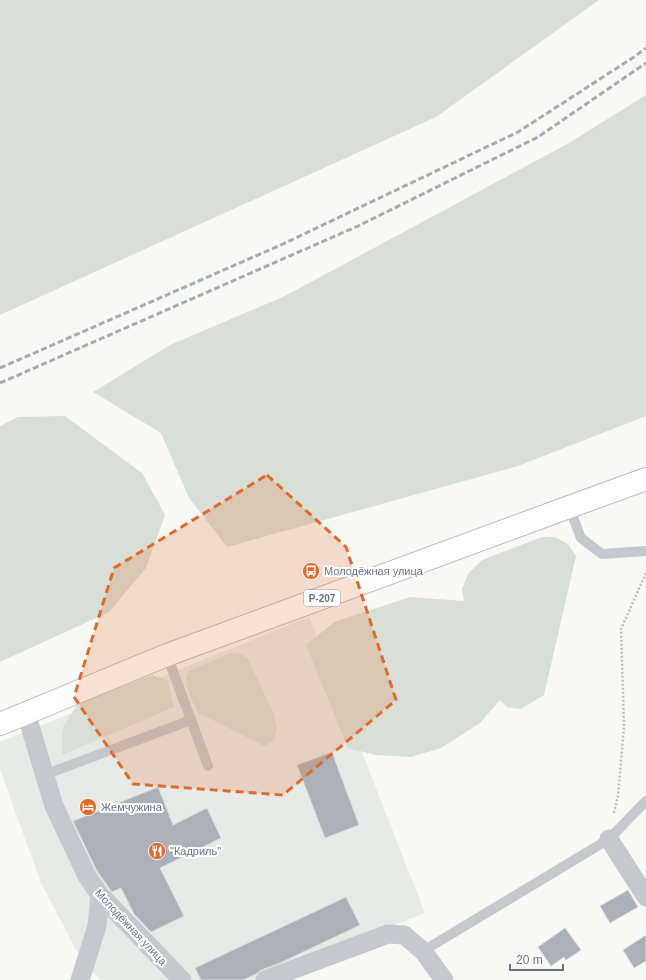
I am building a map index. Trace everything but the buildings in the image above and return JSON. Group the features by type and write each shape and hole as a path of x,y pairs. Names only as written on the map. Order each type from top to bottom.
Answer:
{"main road":[{"name":"Р-207","path":"0,724 167,655 646,479"}],"street":[{"name":"Молодёжная улица","path":"26,713 54,806 87,876 100,896 182,980"},
{"path":"608,839 646,897"},
{"path":"80,980 97,926 100,896"},
{"path":"265,980 388,934 404,935 424,951 444,980"}],"lane":[{"path":"569,507 581,538 602,554 646,551"},
{"path":"167,655 208,766"},
{"path":"44,775 191,720"},
{"path":"424,951 608,839 646,801"}],"path":[{"path":"608,839 618,796 624,726 621,629 646,573"}],"highlighted area":[{"path":"267,475 346,547 396,700 283,795 133,784 74,697 114,568"}],"shaded area":[{"path":"0,0 599,0 436,117 0,315"},
{"path":"646,95 646,416 518,466 227,547 189,498 161,433 93,392 170,345 285,296 569,143"},
{"path":"65,416 142,473 165,515 146,568 109,612 0,662 0,426 18,417"},
{"path":"542,537 555,537 568,544 576,556 544,695 521,709 507,707 500,700 480,723 441,748 411,757 376,755 348,748 306,645 334,622 410,597 464,601 462,589 468,574 482,560"},
{"path":"309,617 425,913 255,980 101,980 82,961 41,883 0,769 0,742"},
{"path":"231,653 241,654 248,659 274,714 277,728 274,741 264,746 199,713 191,699 186,677 190,670"},
{"path":"152,675 167,680 174,707 62,755 62,734 64,725 78,704"}],"railway":[{"path":"0,368 283,244 518,132 646,48"},
{"path":"0,383 358,226 538,137 646,63"}],"place":[{"name":"Молодёжная улица","path":"311,571"},
{"name":"Жемчужина","path":"88,807"},
{"name":"\"Кадриль\"","path":"157,851"}]}
